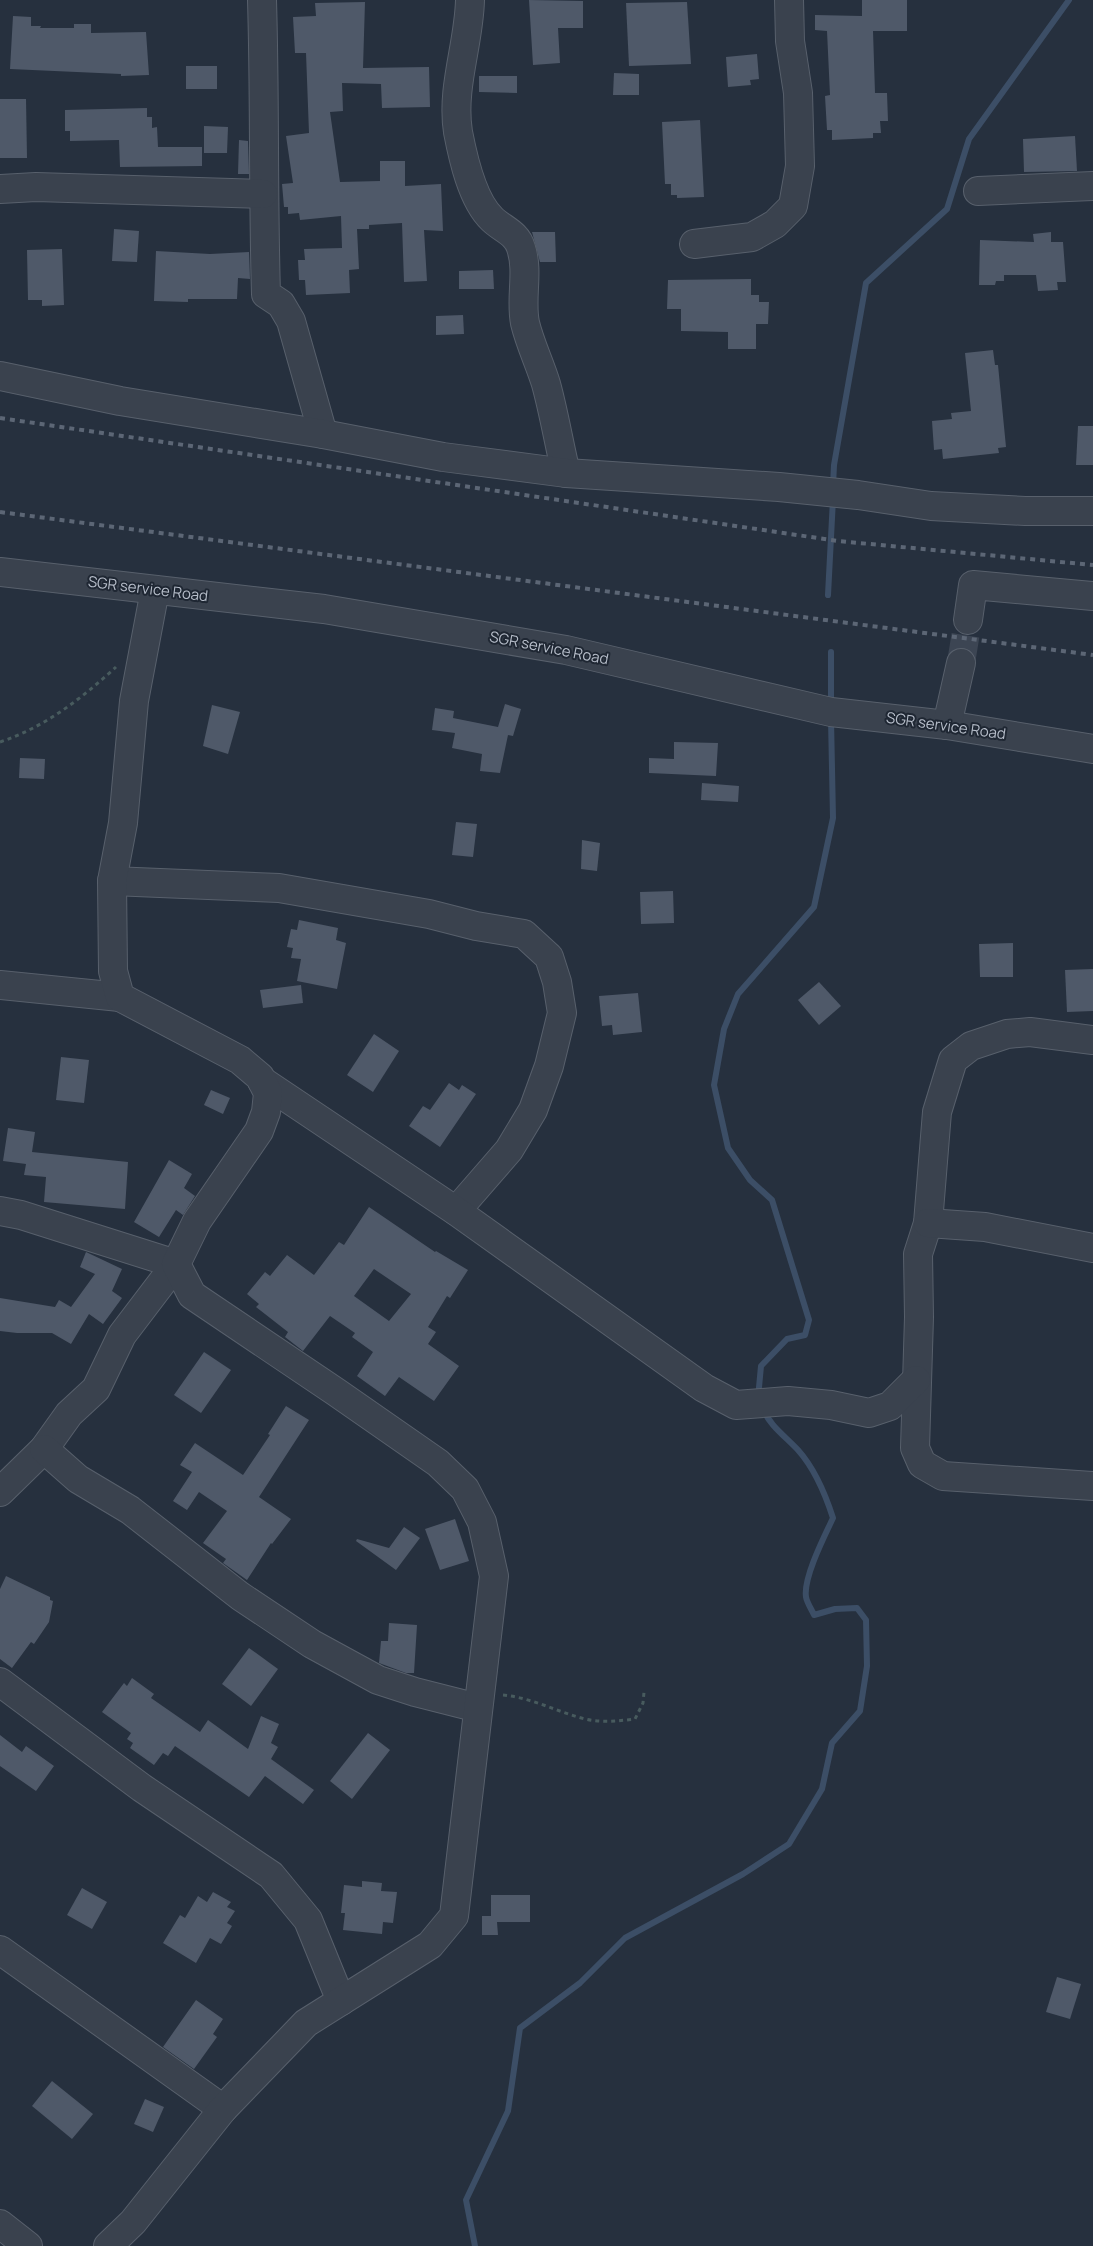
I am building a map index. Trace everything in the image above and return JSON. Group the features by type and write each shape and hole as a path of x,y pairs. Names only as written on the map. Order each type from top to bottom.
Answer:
{"street":[{"path":"262,0 265,97 263,194 266,294 281,304 290,322 323,434"},
{"path":"470,0 470,26 462,58 457,104 458,131 474,194 492,219 512,234 521,245 525,262 525,322 546,385 566,473"},
{"path":"694,244 752,237 775,224 793,206 800,166 798,93 790,41 789,0"},
{"path":"978,191 1093,186"},
{"path":"0,188 36,187 263,194"},
{"path":"0,376 120,401 323,434 443,457 566,473 669,478 779,487 858,495 931,506 1025,511 1093,511"},
{"name":"SGR service Road","path":"0,572 324,609 566,650 830,712 947,725 1093,749"},
{"path":"968,620 973,585 1093,596"},
{"path":"120,998 113,971 112,881 123,823 134,701 155,590"},
{"path":"947,725 962,664"},
{"path":"112,881 279,888 429,914 476,926 524,934 550,958 557,982 562,1013 550,1066 533,1110 510,1150 456,1211"},
{"path":"0,985 120,998 240,1060 262,1081 456,1211 704,1388 736,1404 788,1400 831,1405 868,1413 890,1406 916,1380"},
{"path":"1093,1040 1030,1032 1007,1034 971,1046 953,1060 937,1112 928,1223 918,1254 919,1317 915,1448 922,1464 943,1476 1093,1486"},
{"path":"0,1492 44,1449 69,1414 96,1389 122,1335 176,1264 197,1222 259,1131 266,1112 268,1093 262,1081"},
{"path":"0,1211 21,1215 176,1264 192,1295 430,1458 465,1489 482,1522 494,1576 454,1916 430,1945 306,2023 223,2109 132,2222 108,2246"},
{"path":"928,1223 985,1227 1093,1248"},
{"path":"44,1449 78,1479 130,1510 240,1596 312,1644 378,1680 415,1692 479,1700"},
{"path":"0,1682 142,1788 271,1875 308,1920 341,2001"},
{"path":"0,1950 223,2109"},
{"path":"0,2224 28,2246"}],"path":[{"path":"0,742 40,725 67,708 121,662"},
{"path":"479,1700 535,1700 585,1719 612,1722 635,1719 643,1703 644,1692"}],"building":[{"path":"529,0 583,1 583,28 558,28 560,63 533,65"},
{"path":"862,0 907,0 907,31 873,31 875,93 887,93 888,121 880,121 881,133 873,133 873,138 832,140 832,130 827,130 825,96 830,95 827,31 815,30 815,15 862,16"},
{"path":"365,2 363,68 429,67 430,107 382,108 381,84 342,83 343,111 330,112 340,182 380,181 380,161 405,161 405,186 441,184 443,231 424,230 427,281 404,282 402,223 369,225 369,229 357,229 359,269 349,270 350,293 306,295 305,280 299,280 298,260 305,260 304,249 342,248 341,216 300,220 299,213 288,214 288,207 284,207 282,184 293,183 286,136 309,133 306,53 295,53 293,17 316,16 315,3"},
{"path":"687,2 691,64 629,66 626,3"},
{"path":"13,16 31,17 31,26 41,26 40,28 74,28 74,24 91,24 91,33 146,32 149,75 121,76 121,74 10,69"},
{"path":"757,54 759,79 750,80 751,85 728,87 726,57"},
{"path":"186,66 217,66 217,89 186,89"},
{"path":"614,73 639,74 639,95 613,95"},
{"path":"479,76 517,76 517,93 479,92"},
{"path":"0,99 26,99 27,158 0,158"},
{"path":"147,108 147,117 152,117 152,128 157,127 158,147 202,147 202,166 120,167 119,140 70,141 70,131 65,131 65,110"},
{"path":"700,120 704,197 677,198 677,195 671,195 671,184 665,184 662,122"},
{"path":"204,126 228,127 227,153 204,153"},
{"path":"1075,136 1077,171 1024,172 1023,139"},
{"path":"239,140 248,141 249,174 238,174"},
{"path":"114,229 139,231 137,262 112,261"},
{"path":"532,232 555,232 556,262 540,262"},
{"path":"1051,232 1051,242 1063,242 1066,282 1057,282 1058,290 1038,291 1036,275 1004,275 1004,281 996,281 995,285 979,285 980,240 1034,242 1033,234"},
{"path":"62,249 64,305 42,306 42,300 28,300 27,250"},
{"path":"156,251 210,254 249,252 250,279 238,278 237,299 188,299 188,302 154,301"},
{"path":"493,270 494,289 459,289 459,271"},
{"path":"751,279 751,295 759,295 759,302 769,302 768,324 756,324 756,349 728,349 728,332 681,331 681,309 667,309 668,280"},
{"path":"463,315 464,334 436,335 436,316"},
{"path":"993,350 995,365 998,365 1006,447 998,448 999,453 943,459 942,449 934,450 932,421 952,419 951,413 971,411 965,353"},
{"path":"1078,426 1093,426 1093,465 1076,465"},
{"path":"505,704 521,709 513,736 508,735 500,773 480,771 482,754 452,748 455,733 432,730 435,708 454,711 453,718 498,727"},
{"path":"212,705 240,712 228,754 203,746"},
{"path":"674,742 718,743 716,776 649,773 649,758 674,759"},
{"path":"20,758 45,759 44,779 19,778"},
{"path":"702,783 739,786 738,802 701,800"},
{"path":"456,822 477,824 473,857 452,855"},
{"path":"582,840 600,843 597,871 581,869"},
{"path":"673,891 674,923 641,924 640,892"},
{"path":"299,920 338,928 336,940 346,943 337,989 297,981 301,959 291,958 293,948 287,947 291,929 297,930"},
{"path":"1013,943 1013,977 980,977 979,944"},
{"path":"1093,969 1093,1011 1067,1012 1065,970"},
{"path":"819,982 841,1006 819,1025 798,1000"},
{"path":"301,985 303,1003 263,1008 260,990"},
{"path":"638,993 642,1032 613,1035 612,1025 602,1026 599,996"},
{"path":"374,1034 399,1051 373,1092 347,1075"},
{"path":"61,1057 89,1060 84,1103 56,1100"},
{"path":"449,1083 459,1090 462,1085 476,1094 440,1147 409,1126 423,1106 430,1110"},
{"path":"211,1090 230,1098 223,1114 204,1105"},
{"path":"8,1128 35,1132 32,1152 128,1162 125,1209 44,1202 46,1177 24,1175 26,1164 3,1161"},
{"path":"169,1160 192,1174 184,1188 195,1196 183,1215 176,1210 159,1237 134,1222"},
{"path":"369,1207 435,1252 468,1270 450,1298 447,1296 428,1327 436,1332 428,1344 459,1366 434,1401 399,1377 385,1396 357,1376 373,1352 352,1337 355,1333 330,1316 303,1351 285,1337 288,1332 256,1307 259,1304 247,1294 265,1272 270,1276 287,1255 314,1275 339,1242 344,1245","holes":["374,1269 411,1294 389,1321 354,1296"]},
{"path":"86,1252 122,1269 112,1291 122,1298 103,1324 89,1314 71,1344 52,1333 0,1331 0,1298 55,1307 59,1300 71,1307 95,1274 80,1267"},
{"path":"204,1352 231,1370 201,1413 174,1395"},
{"path":"286,1406 309,1420 259,1497 291,1519 271,1543 247,1580 223,1563 226,1559 203,1543 227,1511 199,1492 187,1510 173,1501 192,1472 180,1465 195,1443 243,1475 270,1435 268,1434"},
{"path":"455,1519 469,1561 440,1570 425,1529"},
{"path":"404,1527 420,1538 396,1570 356,1541 357,1539 389,1548"},
{"path":"6,1576 50,1597 50,1600 53,1601 49,1622 34,1644 31,1642 12,1668 0,1659 0,1589"},
{"path":"389,1623 417,1625 414,1673 406,1673 379,1663 381,1641 388,1641"},
{"path":"249,1648 278,1669 251,1706 222,1684"},
{"path":"132,1678 154,1694 151,1698 200,1732 208,1720 248,1749 261,1716 279,1724 271,1743 278,1747 271,1759 314,1790 303,1804 265,1776 249,1797 175,1746 168,1756 163,1753 154,1765 130,1748 133,1743 127,1739 131,1733 102,1712 124,1683 127,1686"},
{"path":"368,1733 390,1750 352,1799 330,1781"},
{"path":"0,1735 22,1752 26,1746 54,1766 36,1791 0,1766"},
{"path":"362,1881 382,1883 381,1891 397,1892 393,1923 383,1922 382,1934 343,1930 345,1913 341,1913 344,1885 362,1887"},
{"path":"82,1888 107,1902 92,1929 67,1915"},
{"path":"213,1892 231,1902 227,1907 235,1911 227,1923 232,1926 221,1944 210,1938 196,1963 163,1943 180,1915 185,1918 198,1896 207,1902"},
{"path":"491,1895 530,1895 530,1922 497,1922 498,1935 482,1935 482,1916 491,1916"},
{"path":"1057,1977 1081,1984 1070,2019 1046,2012"},
{"path":"196,2000 223,2019 213,2034 217,2037 194,2069 163,2047"},
{"path":"52,2081 93,2114 72,2139 32,2106"},
{"path":"145,2099 164,2107 153,2132 134,2124"}],"waterway":[{"path":"833,486 834,465 866,283 947,209 969,139 1069,0"},
{"path":"828,595 833,499"},
{"path":"831,652 831,704"},
{"path":"758,1398 761,1366 787,1339 805,1335 809,1320 772,1200 750,1180 728,1148 714,1085 724,1029 738,994 814,907 833,818 831,719"},
{"path":"475,2246 466,2200 508,2111 520,2028 580,1983 625,1938 743,1874 789,1844 822,1789 832,1743 860,1711 867,1666 866,1620 857,1608 835,1609 814,1615 808,1604 806,1589 811,1568 833,1518 823,1491 810,1465 774,1426 763,1409"}],"tunnel":[{"path":"961,663 968,620"}],"railway":[{"path":"0,418 838,541 1093,565"},
{"path":"0,512 1093,655"}]}
